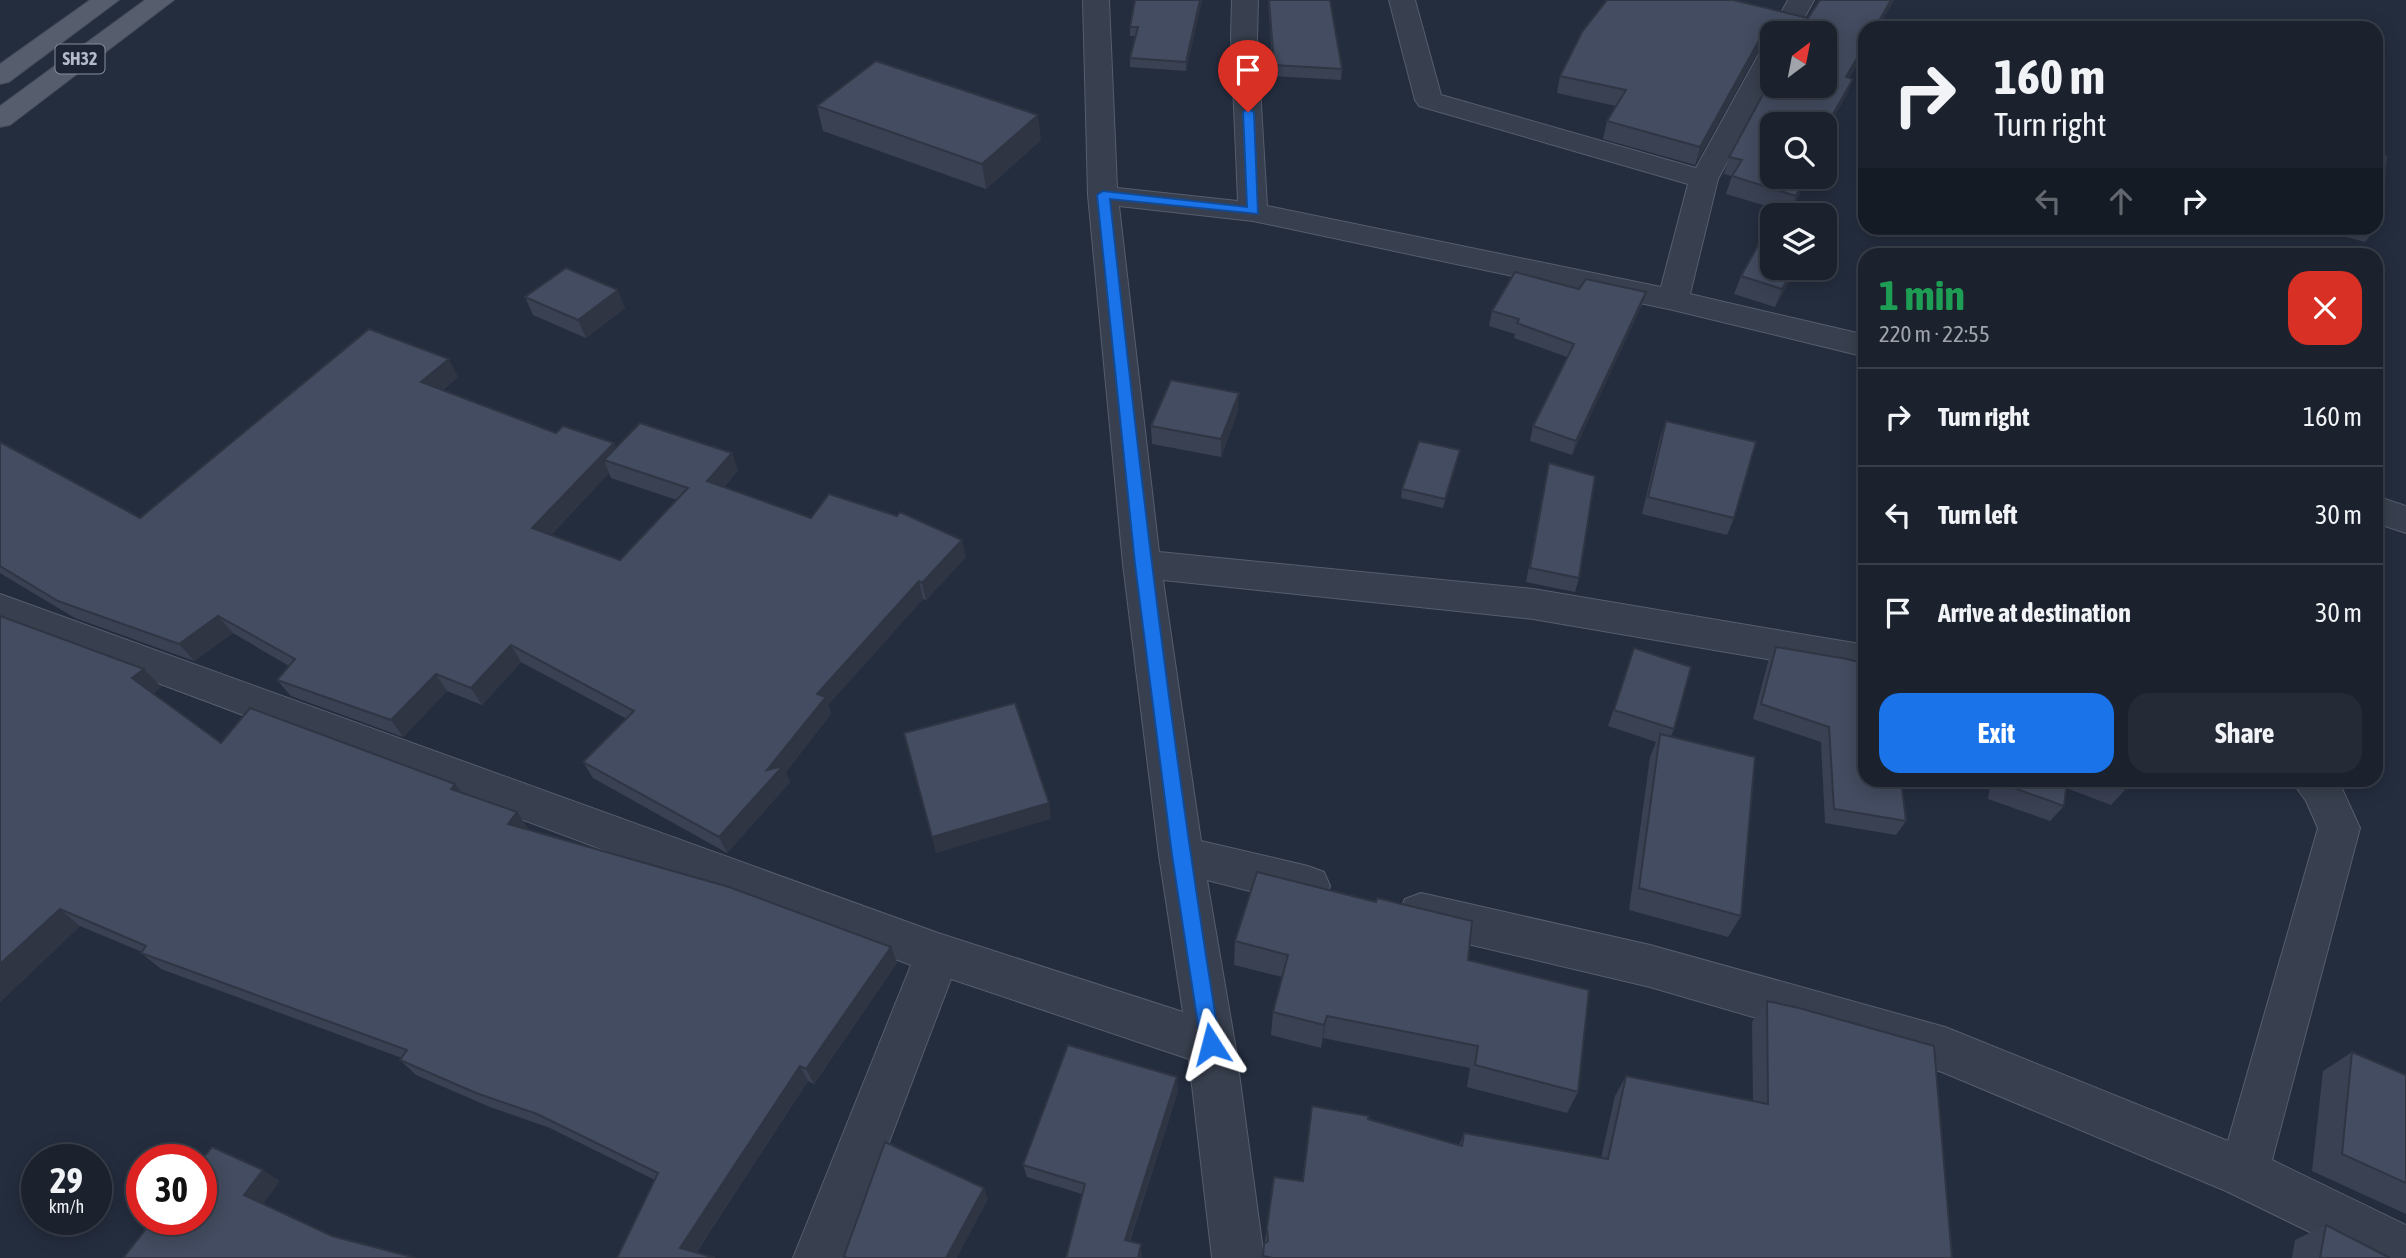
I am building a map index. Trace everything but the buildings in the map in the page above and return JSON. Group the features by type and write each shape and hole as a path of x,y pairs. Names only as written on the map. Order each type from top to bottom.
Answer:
{"main road":[{"name":"SH32","path":"2,72 106,0"},
{"name":"SH32","path":"0,119 161,0"}],"street":[{"path":"1096,0 1103,195 1142,564 1181,855 1211,1044 1238,1258"},
{"path":"1245,0 1244,37 1253,212"},
{"path":"1402,0 1429,100 1704,179"},
{"path":"1763,16 1791,18"},
{"path":"1673,300 1704,179 1760,76"},
{"path":"1103,195 1253,212 1673,300 1858,344"},
{"path":"2383,512 2406,520"},
{"path":"1142,564 1533,604 1858,661"},
{"path":"0,609 938,954 1211,1044"},
{"path":"2244,1173 2339,828 2319,787"},
{"path":"1181,855 1650,966 1945,1050 2244,1173 2406,1252"},
{"path":"819,1258 938,954"}],"route":[{"path":"1211,1044 1181,855 1142,564 1103,195 1253,212 1248,112"}]}
